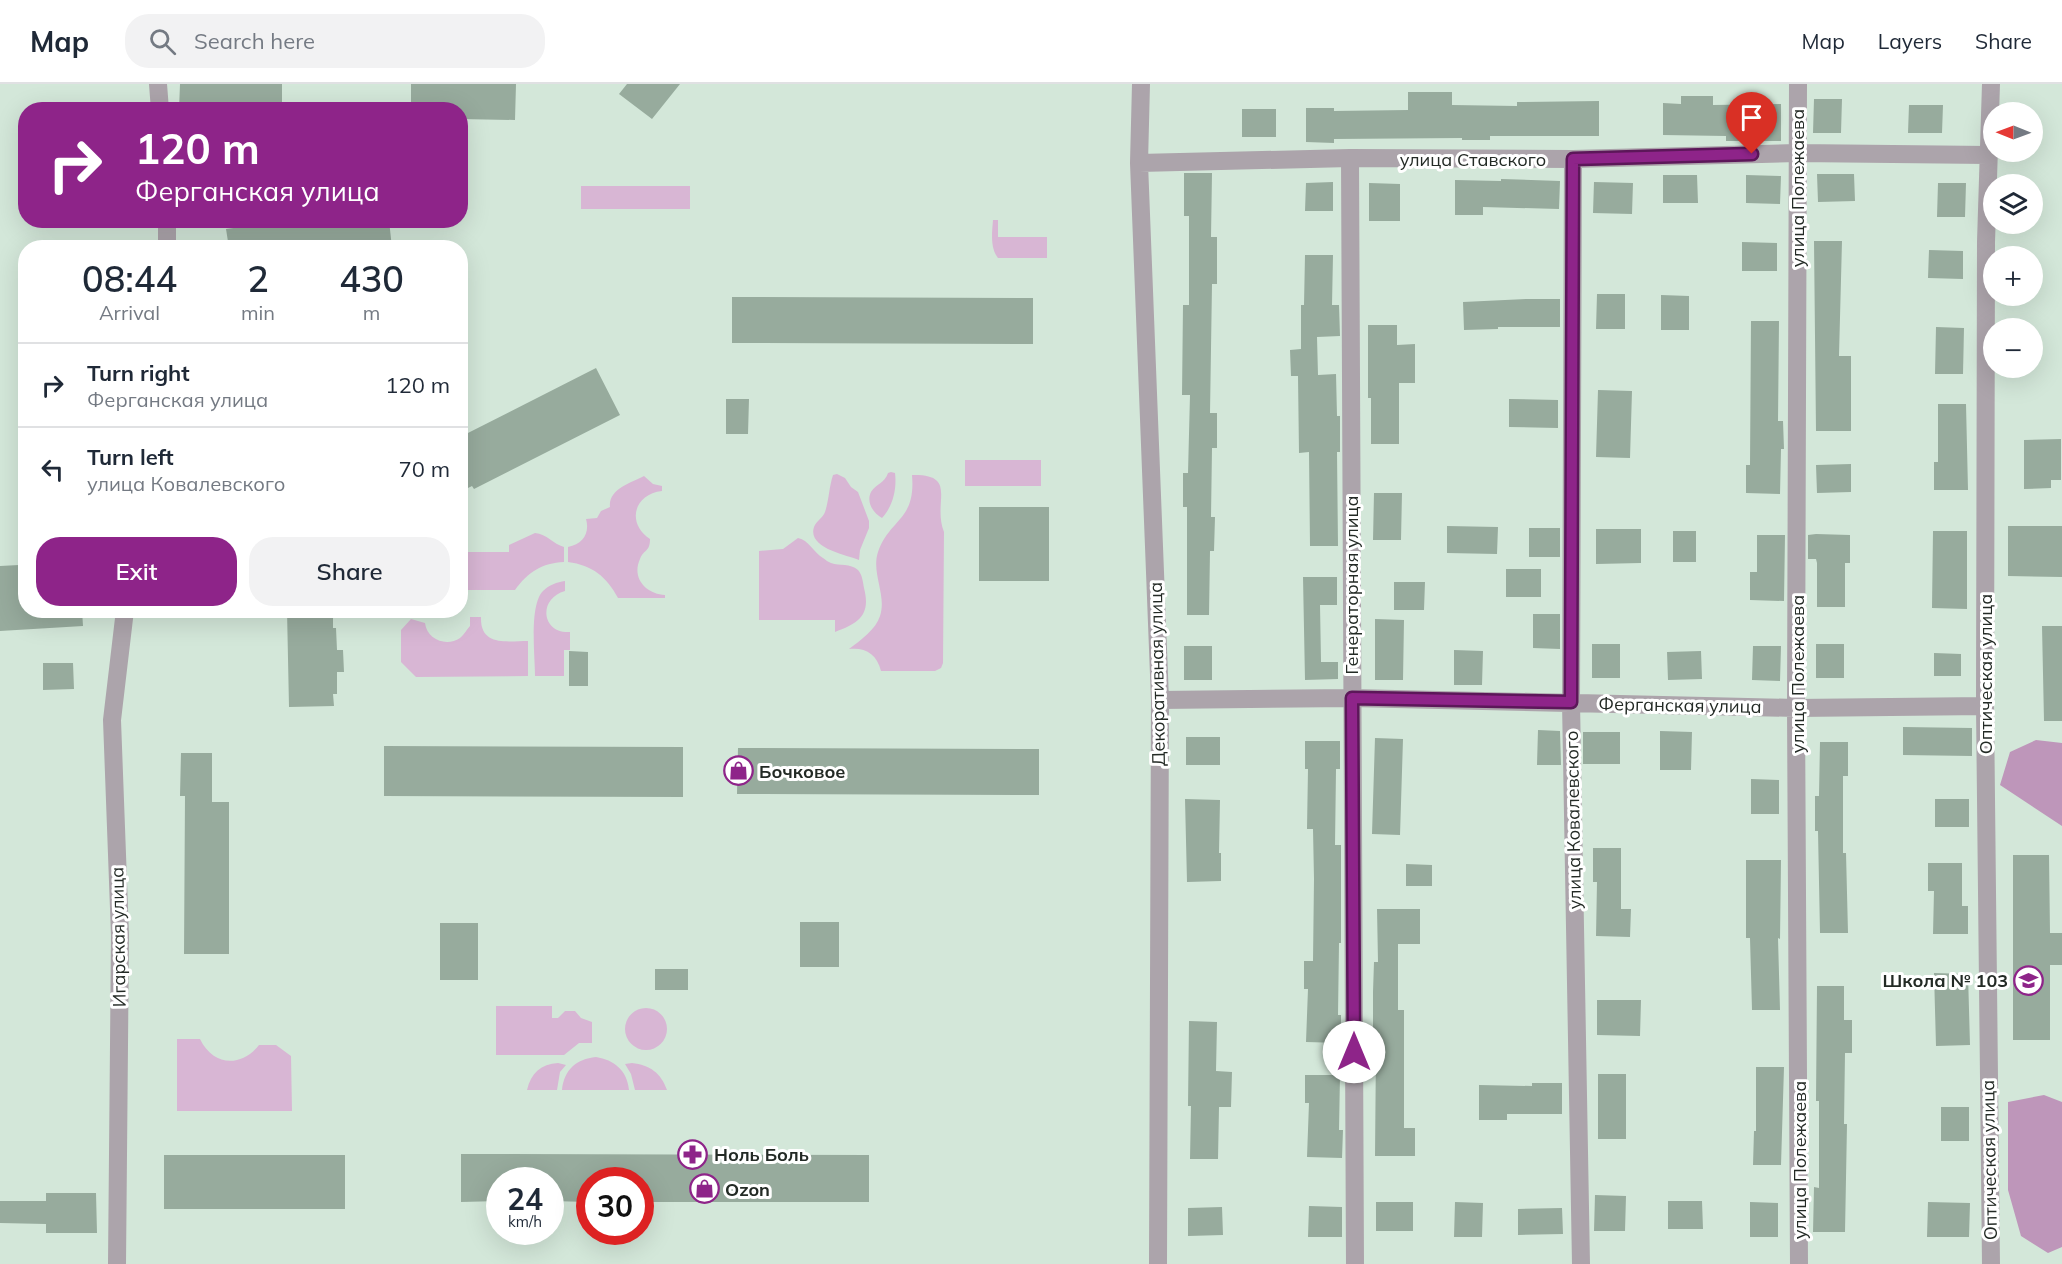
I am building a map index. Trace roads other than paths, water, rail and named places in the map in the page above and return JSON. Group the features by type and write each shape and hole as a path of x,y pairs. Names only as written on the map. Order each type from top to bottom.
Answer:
{"street":[{"path":"158,84 159,102"},
{"name":"Декоративная улица","path":"1141,84 1138,163 1160,700 1158,1264"},
{"name":"улица Полежаева","path":"1798,84 1796,708 1799,1264"},
{"name":"Оптическая улица","path":"1990,102 1991,84"},
{"name":"улица Ставского","path":"1138,163 1350,158 1573,159 1797,153 1983,155"},
{"name":"Генераторная улица","path":"1350,158 1355,1264"},
{"name":"улица Ковалевского","path":"1573,159 1571,702 1581,1264"},
{"name":"Оптическая улица","path":"1988,162 1984,706 1990,1264"},
{"name":"Игарская улица","path":"117,1264 120,935 112,720 124,618"},
{"name":"Ферганская улица","path":"1160,700 1352,698 1796,708 1984,706"}],"place":[{"name":"Бочковое","path":"738,771"},
{"name":"Школа № 103","path":"2029,980"},
{"name":"Ноль Боль","path":"693,1154"},
{"name":"Ozon","path":"704,1189"}]}
